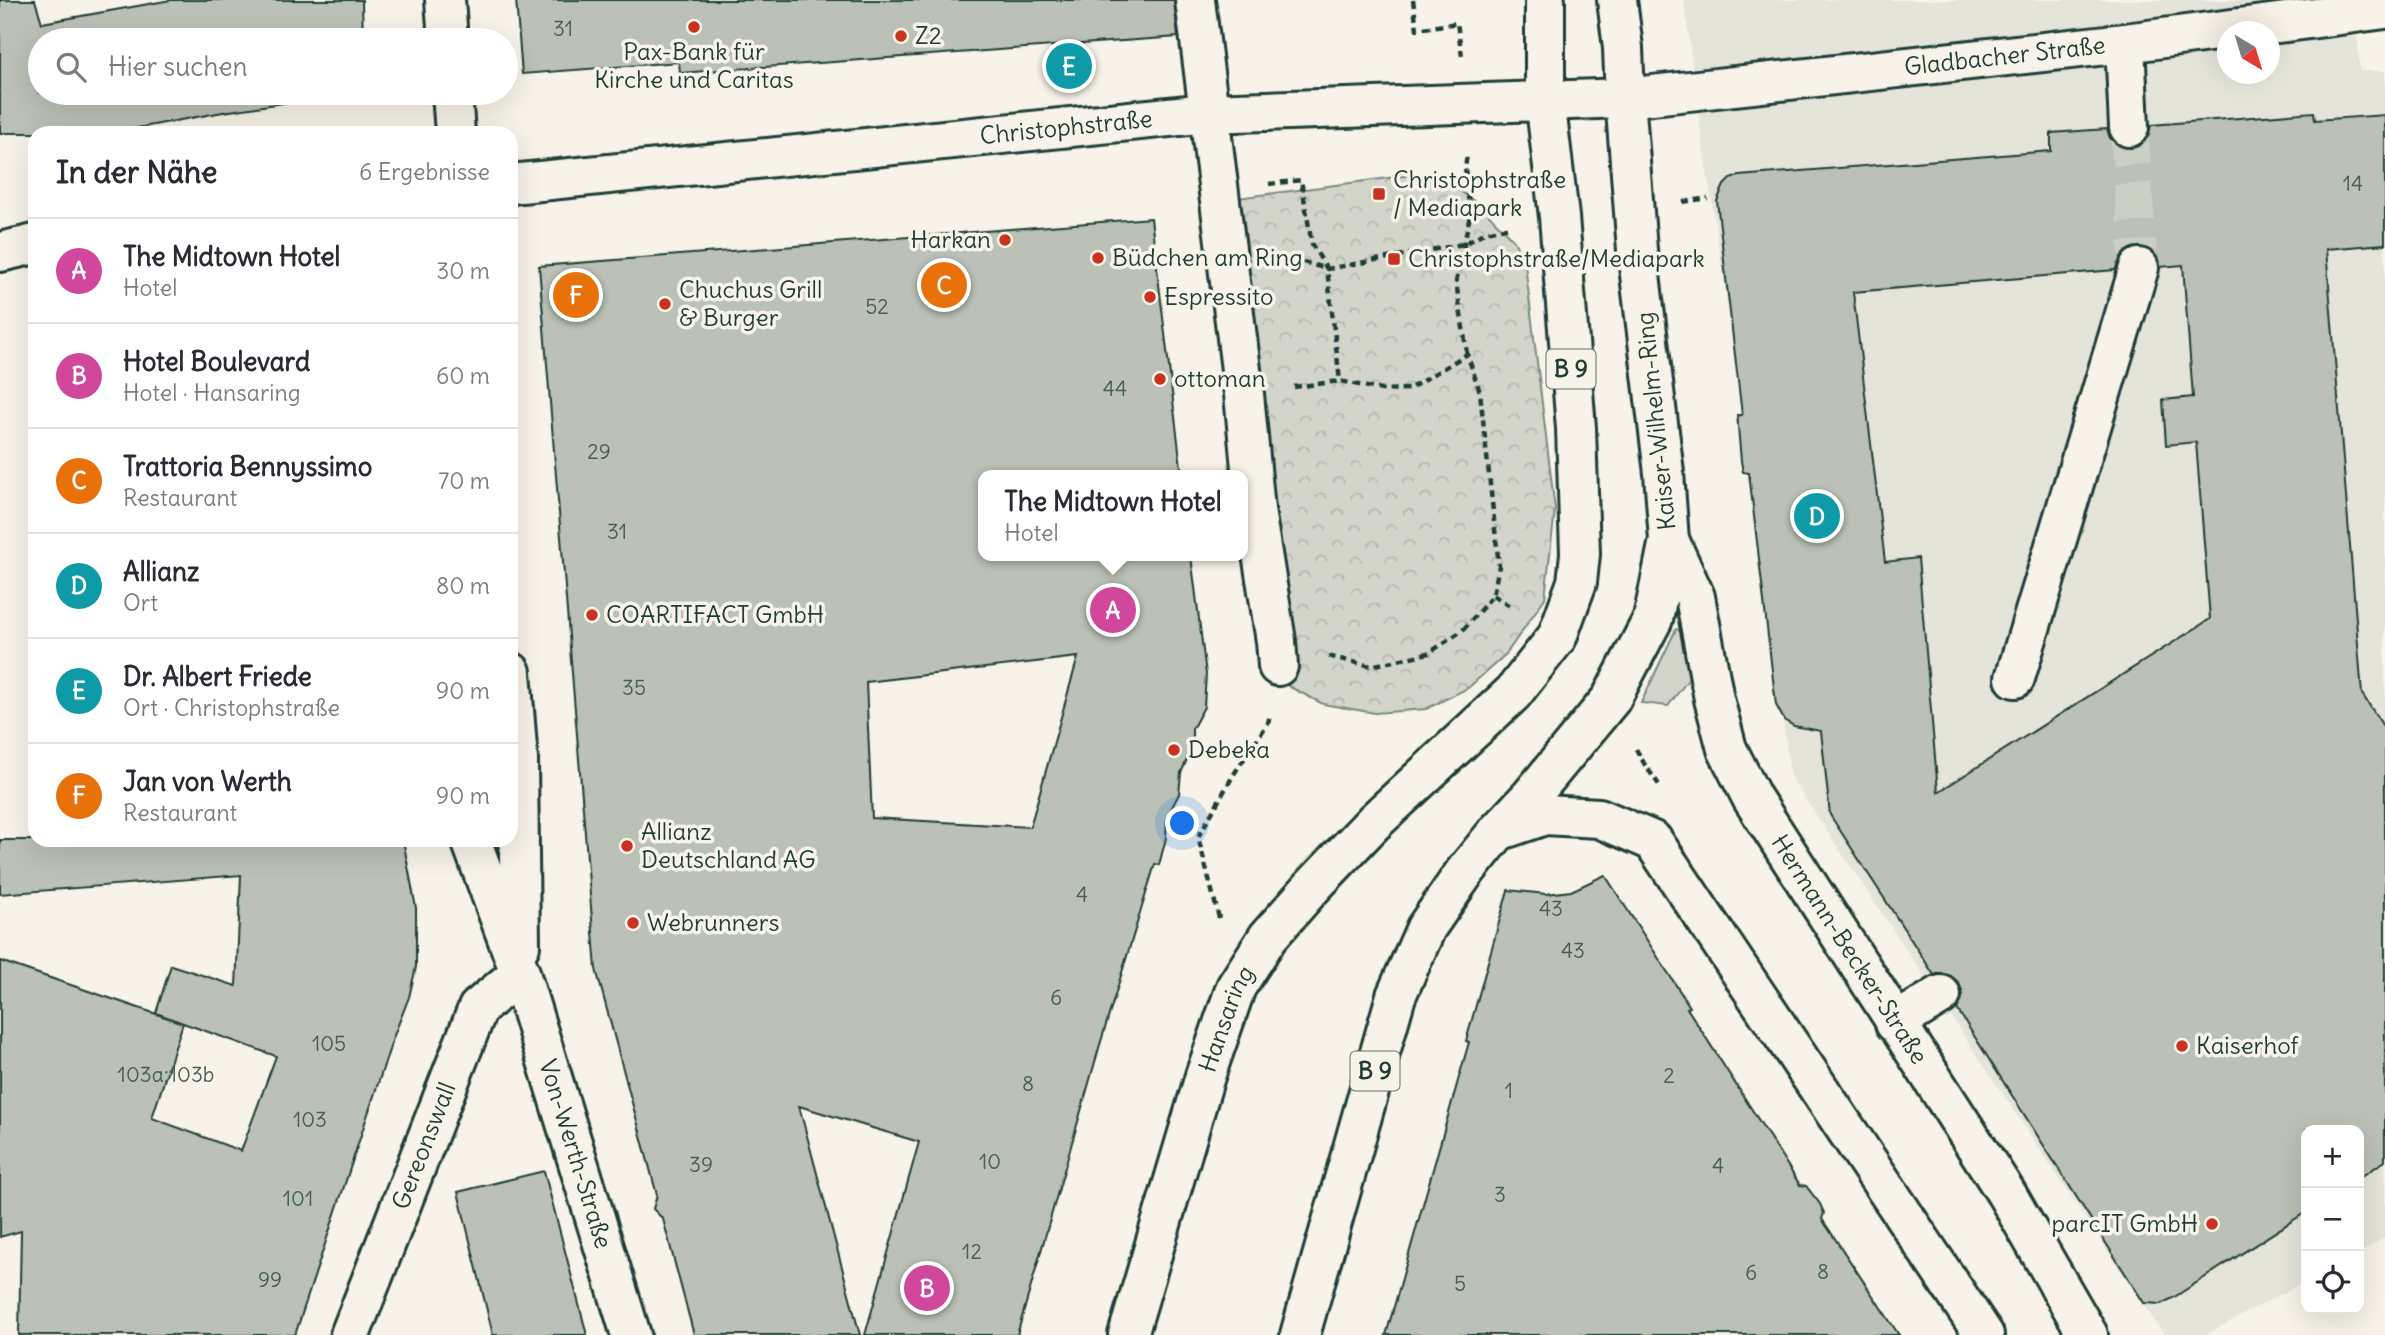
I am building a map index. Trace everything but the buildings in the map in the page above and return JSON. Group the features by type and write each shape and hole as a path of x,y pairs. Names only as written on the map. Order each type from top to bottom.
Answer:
{"street":[{"path":"445,0 447,28"},
{"path":"1195,0 1229,264 1255,510 1277,654"},
{"name":"B 9","path":"1545,0 1545,99 1559,217"},
{"name":"Kaiser-Wilhelm-Ring","path":"1498,831 1531,796 1611,699 1653,619 1670,540 1634,208 1617,0"},
{"name":"Gladbacher Straße","path":"1625,98 2125,43 2380,6"},
{"path":"2125,43 2129,127"},
{"name":"Christophstraße","path":"518,183 1208,113 1625,98"},
{"path":"453,105 454,126"},
{"name":"Hansaring","path":"1128,1335 1205,1076 1236,987 1268,937 1374,822 1513,693 1557,636 1577,582 1580,554 1576,428 1559,217"},
{"path":"0,252 28,246"},
{"path":"2015,678 2139,268"},
{"name":"Hermann-Becker-Straße","path":"1670,540 1695,597 1714,699 1727,749 1752,798 2006,1194 2088,1335"},
{"name":"Von-Werth-Straße","path":"518,760 520,973"},
{"path":"1498,831 1545,815 1599,818 1653,841 1984,1335"},
{"name":"B 9","path":"1300,1335 1396,996 1426,928 1464,873 1498,831"},
{"name":"Von-Werth-Straße","path":"474,847 520,973 631,1335"},
{"name":"Gereonswall","path":"350,1335 478,1008 520,973"},
{"path":"1895,1023 1941,995"}],"path":[{"path":"1413,0 1417,29 1457,23 1468,102"},
{"path":"1277,654 1331,657 1371,666 1429,653 1463,630 1493,595 1499,566 1480,392 1466,354 1456,282 1470,215 1465,167"},
{"path":"1219,189 1301,180 1312,245 1327,269 1340,381"},
{"path":"1634,208 1708,198"},
{"path":"1229,264 1300,261 1327,269 1464,244 1485,232 1559,217"},
{"path":"1244,394 1340,381 1382,390 1409,388 1466,354"},
{"path":"1611,699 1645,765 1669,798"},
{"path":"1236,987 1198,837 1234,774 1268,723 1271,712"}],"shaded area":[{"path":"1684,0 2354,0 2360,71 2385,71 2385,1238 2364,1250 2364,1125 2301,1125 2301,1284 2205,1335 2164,1335 1790,776 1747,432 1701,132"}],"green space":[{"path":"1433,172 1481,206 1514,241 1525,264 1555,510 1545,598 1506,654 1468,688 1426,709 1375,713 1323,704 1288,686 1242,271 1237,198"},
{"path":"1676,629 1689,641 1694,672 1668,706 1641,703"}],"tunnel":[{"path":"2129,127 2139,268"}],"place":[{"name":"Pax-Bank für Kirche und Caritas","path":"694,27"},
{"name":"Z2","path":"901,36"},
{"name":"Dr. Albert Friede","path":"1069,66"},
{"name":"Christophstraße / Mediapark","path":"1379,194"},
{"name":"Harkan","path":"1005,240"},
{"name":"Büdchen am Ring","path":"1098,258"},
{"name":"Christophstraße/Mediapark","path":"1394,259"},
{"name":"Trattoria Bennyssimo","path":"944,285"},
{"name":"Jan von Werth","path":"576,295"},
{"name":"Espressito","path":"1150,297"},
{"name":"Chuchus Grill & Burger","path":"665,304"},
{"name":"ottoman","path":"1160,379"},
{"name":"Allianz","path":"1817,516"},
{"name":"The Midtown Hotel","path":"1113,610"},
{"name":"COARTIFACT GmbH","path":"592,615"},
{"name":"Debeka","path":"1174,750"},
{"name":"Allianz Deutschland AG","path":"627,846"},
{"name":"Webrunners","path":"633,923"},
{"name":"Kaiserhof","path":"2182,1046"},
{"name":"parcIT GmbH","path":"2212,1224"},
{"name":"Hotel Boulevard","path":"927,1288"}]}
